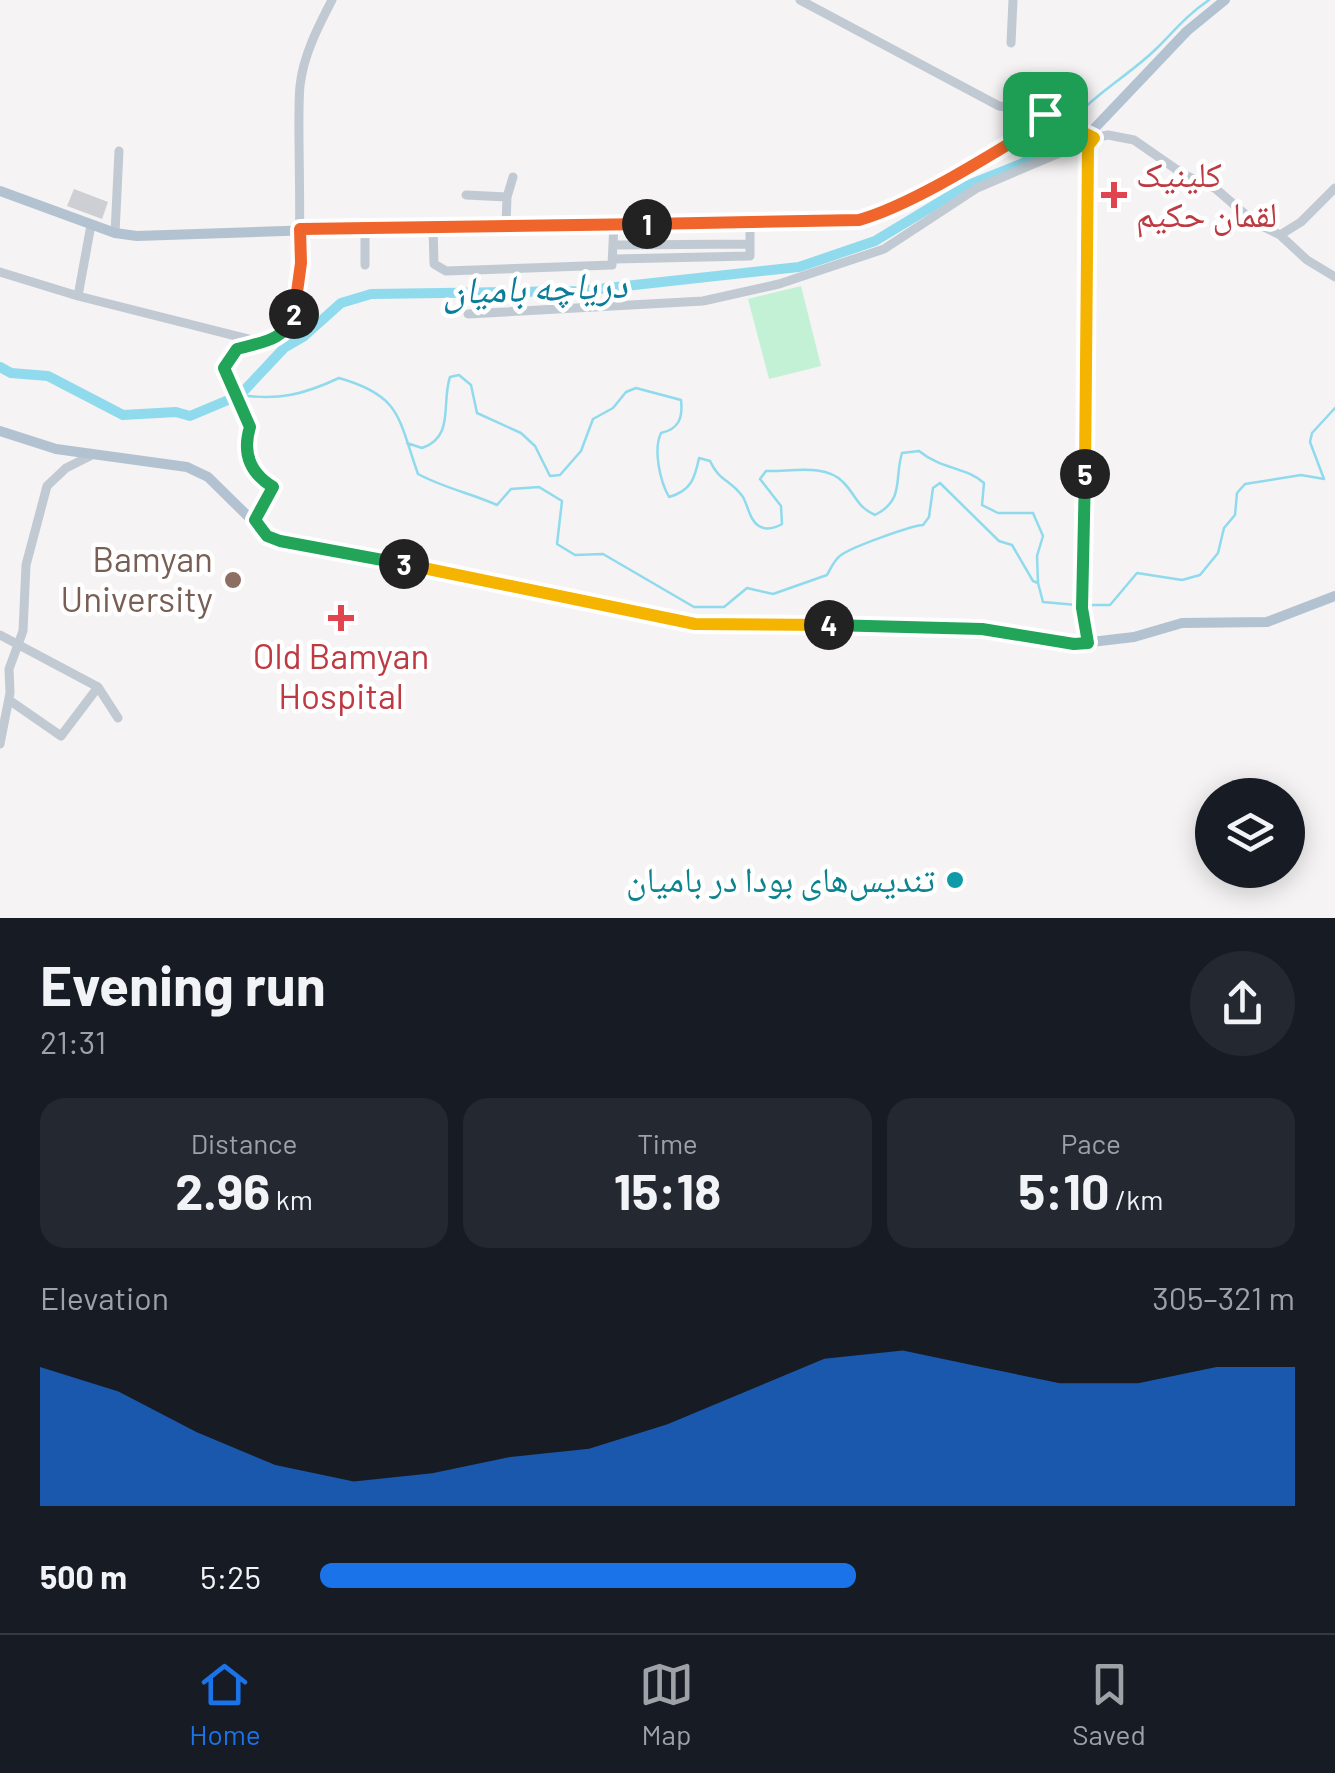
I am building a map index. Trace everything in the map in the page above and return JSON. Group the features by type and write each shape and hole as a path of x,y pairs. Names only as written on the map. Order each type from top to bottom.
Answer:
{"main road":[{"path":"1088,643 1082,604 1084,137 1187,31 1225,0"},
{"path":"0,191 114,233 136,236 434,226 859,220 874,216 1009,144 1045,119 1084,137"},
{"path":"0,431 90,456 187,468 208,477 267,536 280,541 695,624 928,626 982,629 1074,644 1134,637 1182,623 1267,622 1335,596"}],"street":[{"path":"255,520 273,487 250,465 246,442 250,427 224,368 237,349 289,329 294,316 301,263 297,180 300,82 310,47 332,0"},
{"path":"800,0 998,106 1045,119"},
{"path":"1011,43 1013,0"},
{"path":"468,314 703,301 779,284 884,250 976,188 1084,137 1134,140 1183,174 1216,188 1254,222 1280,235 1335,277"},
{"path":"114,233 119,151"},
{"path":"506,226 506,197 514,177"},
{"path":"1280,235 1301,222 1335,188"},
{"path":"466,195 506,197"},
{"path":"615,259 750,256 750,222"},
{"path":"434,226 434,264 438,270 612,265 614,224"},
{"path":"78,296 91,225"},
{"path":"366,228 366,265"},
{"path":"615,244 750,244"},
{"path":"0,272 261,342"},
{"path":"0,744 9,700 9,669 23,631 26,565 47,486 66,468 90,456"},
{"path":"0,634 98,687 118,718"},
{"path":"9,700 61,736 98,687"}],"green space":[{"path":"801,286 821,366 769,379 748,299"}],"building":[{"path":"74,189 108,202 102,219 67,206"}],"waterway":[{"path":"1078,114 1209,0"},
{"name":"دریاچه بامیان","path":"0,367 11,373 48,376 123,415 176,412 190,416 240,395 284,348 303,337 341,303 371,294 580,291 799,267 875,241 966,186 1021,164 1046,149 1078,114"},
{"path":"407,443 422,448 439,436 450,377 459,375 471,385 477,413 521,433 535,446 550,476 560,475 581,451 593,419 636,388 681,400 679,422 661,433 658,448 660,474 669,497 691,483 699,458 710,461 717,473 739,491 753,521 762,528 782,524 781,506 760,479 766,471 827,472 843,482 860,504 875,515 895,496 902,453 919,451 984,483 982,505 998,513 1033,513 1043,536 1037,556 1038,583"},
{"path":"241,395 291,395 339,378 360,385 395,412 418,474 497,505 511,489 539,487 562,501 557,544 575,555 603,554 694,607 724,607 747,588 773,594 827,575 836,559 847,551 923,525 929,517 933,488 940,483 999,541 1012,545 1038,583 1043,602 1077,605"},
{"path":"1087,605 1110,605 1137,573 1182,580 1200,575 1218,553 1224,528 1235,515 1237,493 1245,484 1301,475 1324,479 1310,442 1312,433 1335,408"}],"place":[{"name":"کلینیک لقمان حکیم","path":"1114,195"},
{"name":"Bamyan University","path":"233,580"},
{"name":"Old Bamyan Hospital","path":"341,618"},
{"name":"تندیس‌های بودا در بامیان","path":"955,880"}],"route":[{"path":"1045,114 1094,138 1088,146 1082,600 1088,643 928,626 695,624 280,541 267,536 255,520 272,496 273,487 250,465 246,442 250,427 225,378 224,368 237,349 268,342 289,329 301,263 300,229 859,220 884,211 1009,144 1027,133 1035,122 1043,121 1045,114"}]}
